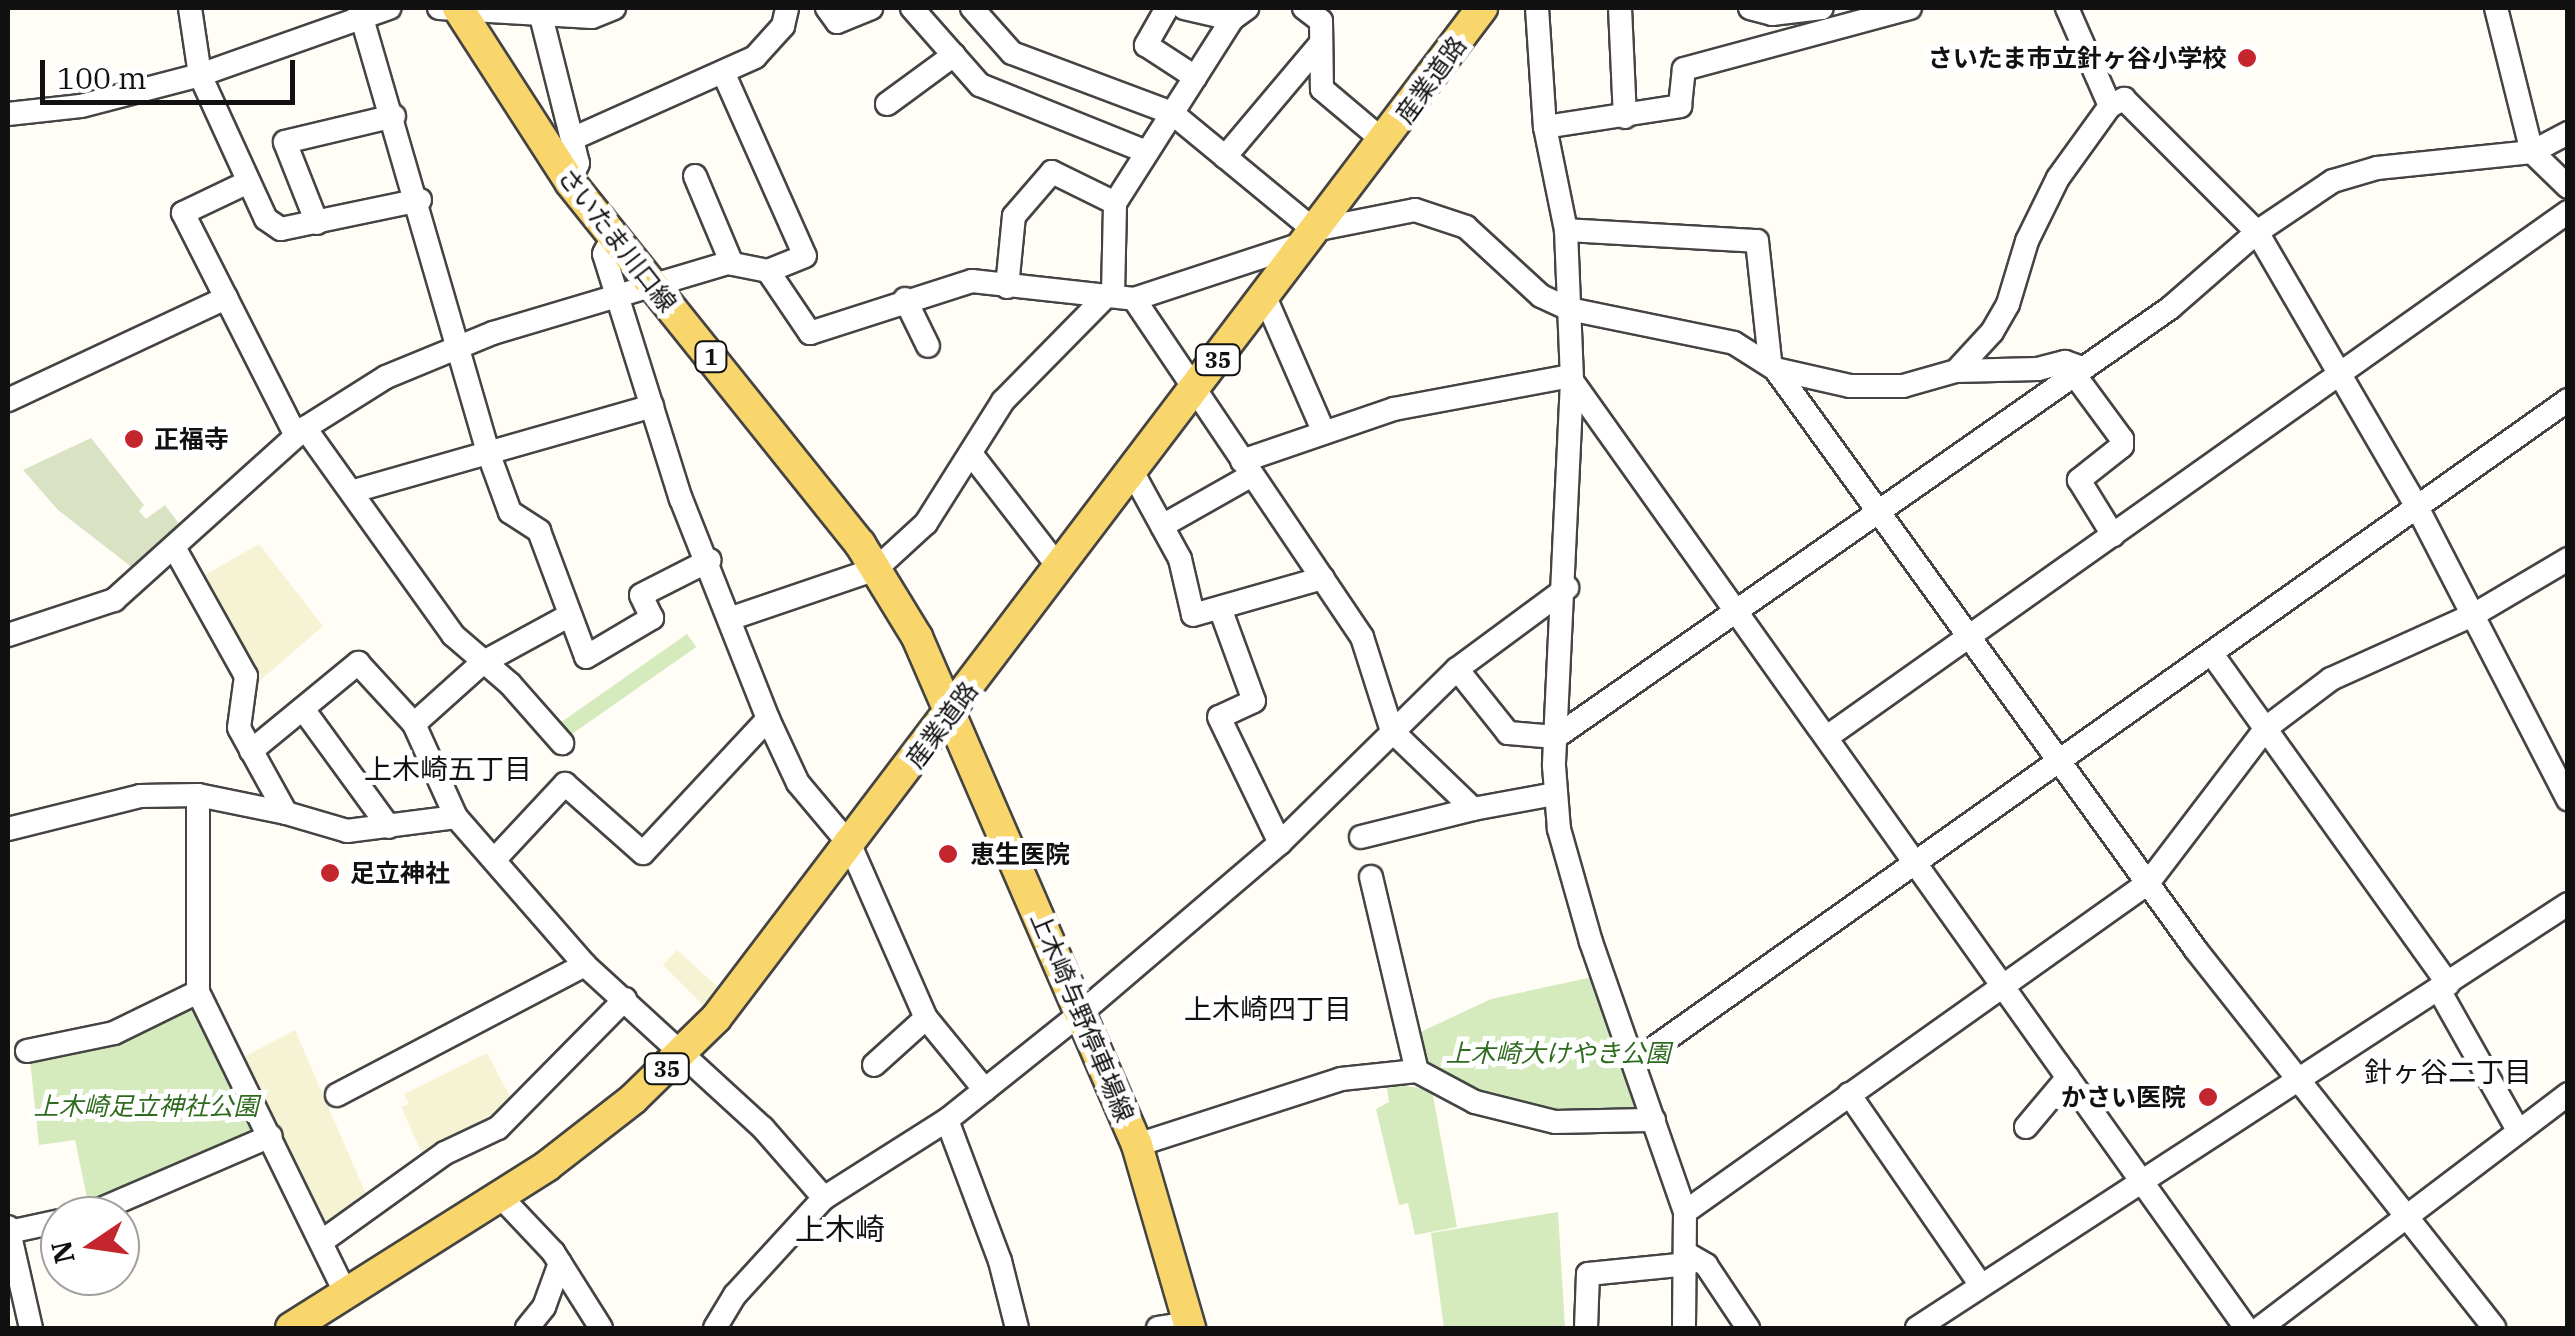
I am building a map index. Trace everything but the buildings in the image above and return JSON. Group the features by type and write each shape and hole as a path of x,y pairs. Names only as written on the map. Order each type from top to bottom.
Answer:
{"main road":[{"name":"さいたま川口線","path":"453,9 570,182 876,569 953,712"},
{"name":"産業道路","path":"306,1325 346,1294 501,1197 592,1132 681,1056 953,712 1309,237 1385,142 1471,12"},
{"name":"上木崎与野停車場線","path":"953,712 1136,1145 1179,1327"}],"street":[{"path":"190,8 200,74 246,183 266,219 280,229 420,200"},
{"path":"8,110 81,106 200,74 360,10 390,8"},
{"path":"453,9 592,17 614,8"},
{"path":"572,139 755,57 783,26 787,8"},
{"path":"827,8 838,22 871,8"},
{"path":"912,8 980,84 1147,152"},
{"path":"972,8 1012,54 1172,113 1309,237"},
{"path":"1167,8 1146,45 1195,77"},
{"path":"1184,8 1239,13 1115,203 1118,296 1196,389 1362,637 1392,732 1474,809"},
{"path":"1304,8 1321,21 1322,89 1385,142"},
{"path":"1536,8 1545,128 1566,230 1572,378 1567,588 1556,737 1556,794 1590,942 1685,1212 1689,1259 1684,1328"},
{"path":"1620,8 1625,117"},
{"path":"1750,8 1772,14 1823,8 1829,33"},
{"path":"1545,128 1680,106 1684,69 1829,33 1910,8"},
{"path":"2067,8 2110,106"},
{"path":"2496,8 2532,152 2568,187"},
{"path":"360,10 420,200 488,452 510,512 539,532 586,657 652,618 641,596 710,560"},
{"path":"541,16 578,163 570,182"},
{"path":"1225,157 1321,43"},
{"path":"887,104 954,55"},
{"path":"8,634 114,600 175,549 231,489 300,432 386,377 457,348 732,264 768,271 804,256 724,72"},
{"path":"1956,370 1992,332 2058,178 2110,106 2124,99 2256,232 2417,507 2565,788"},
{"path":"317,223 284,142 394,116"},
{"path":"1457,669 1508,733 1556,737 2170,308 2256,232 2332,180 2377,168 2532,152 2568,133"},
{"path":"1007,287 1014,216 1052,172 1115,203"},
{"path":"695,176 732,264"},
{"path":"246,183 183,213 300,432 354,491 405,574 482,663 562,743"},
{"path":"768,271 810,333 906,299 972,281 1118,296 1309,237 1415,210 1466,227 1541,296 1569,309 1734,343 1773,365 1850,386 1903,386 1956,370 2038,369 2064,362 2078,371 2122,439 2122,446 2079,480 2113,536"},
{"path":"1827,737 2568,212"},
{"path":"1566,230 1757,241 1773,365 2148,883 2494,1328"},
{"path":"613,237 604,254 681,499 710,560 768,720 798,784 850,845 926,1018 985,1090"},
{"path":"732,618 876,569 926,522 1003,401 1118,296"},
{"path":"1265,297 1324,433"},
{"path":"8,400 226,298"},
{"path":"906,299 928,346"},
{"path":"1162,526 1247,468 1324,433 1394,409 1572,378"},
{"path":"1572,378 2246,1328"},
{"path":"1634,1062 2568,400"},
{"path":"354,491 652,406"},
{"path":"972,455 1060,569"},
{"path":"1133,472 1180,559 1193,616 1323,578"},
{"path":"175,549 246,676 240,728 286,813"},
{"path":"1685,1212 2148,883 2266,728 2331,678 2475,614 2568,559"},
{"path":"715,1328 735,1296 824,1198 947,1120 1081,1013 1280,843 1457,669 1567,588"},
{"path":"1220,608 1254,700 1219,718 1280,843"},
{"path":"414,724 482,663 570,615"},
{"path":"2212,654 2444,987 2518,1130"},
{"path":"250,751 358,663 414,724 456,817 586,965 763,1128 824,1198"},
{"path":"302,709 390,827"},
{"path":"495,860 565,784 643,853 768,720"},
{"path":"1361,837 1474,809 1556,794"},
{"path":"8,829 140,796 198,795 286,813 347,831 456,817"},
{"path":"198,795 198,992 346,1294"},
{"path":"1371,877 1418,1071"},
{"path":"1930,1325 1980,1286 2300,1082 2568,904"},
{"path":"337,1095 586,965"},
{"path":"27,1050 114,1033 198,992"},
{"path":"321,1242 445,1153 498,1128 625,999"},
{"path":"874,1065 926,1018"},
{"path":"1136,1145 1341,1079 1418,1071 1475,1102 1555,1122 1654,1120"},
{"path":"2026,1127 2068,1076"},
{"path":"1849,1094 1980,1286"},
{"path":"2260,1328 2404,1213 2568,1094"},
{"path":"947,1120 1000,1261 1017,1328"},
{"path":"132,1196 271,1136"},
{"path":"501,1197 560,1263 601,1328"},
{"path":"31,1328 16,1299 8,1230 40,1224"},
{"path":"1586,1328 1588,1274 1689,1259 1706,1264 1748,1328"},
{"path":"527,1328 544,1307 560,1263"}],"shaded area":[{"path":"259,544 323,626 257,683 196,580"},
{"path":"677,950 719,988 704,1006 663,965"},
{"path":"295,1030 369,1201 327,1227 240,1059"},
{"path":"487,1053 515,1106 425,1160 401,1107 409,1104 404,1094"}],"green space":[{"path":"91,438 144,505 139,511 146,519 165,505 179,524 138,572 58,510 23,470"},
{"path":"687,634 696,647 566,738 557,725"},
{"name":"上木崎大けやき公園","path":"1602,975 1654,1120 1555,1122 1417,1071 1410,1037 1491,999"},
{"name":"上木崎足立神社公園","path":"191,1006 256,1134 124,1196 87,1196 75,1140 39,1145 30,1060"},
{"path":"1386,1083 1432,1090 1457,1227 1415,1235 1408,1203 1399,1205 1376,1109 1389,1102"},
{"path":"1558,1212 1565,1328 1444,1328 1431,1233"}],"place":[{"name":"さいたま市立針ヶ谷小学校","path":"2247,58"},
{"name":"正福寺","path":"134,439"},
{"name":"恵生医院","path":"948,854"},
{"name":"足立神社","path":"330,873"},
{"name":"かさい医院","path":"2208,1097"}],"district":[{"name":"上木崎五丁目","path":"448,769"},
{"name":"上木崎四丁目","path":"1268,1009"},
{"name":"針ヶ谷二丁目","path":"2448,1072"},
{"name":"上木崎","path":"840,1229"}]}
